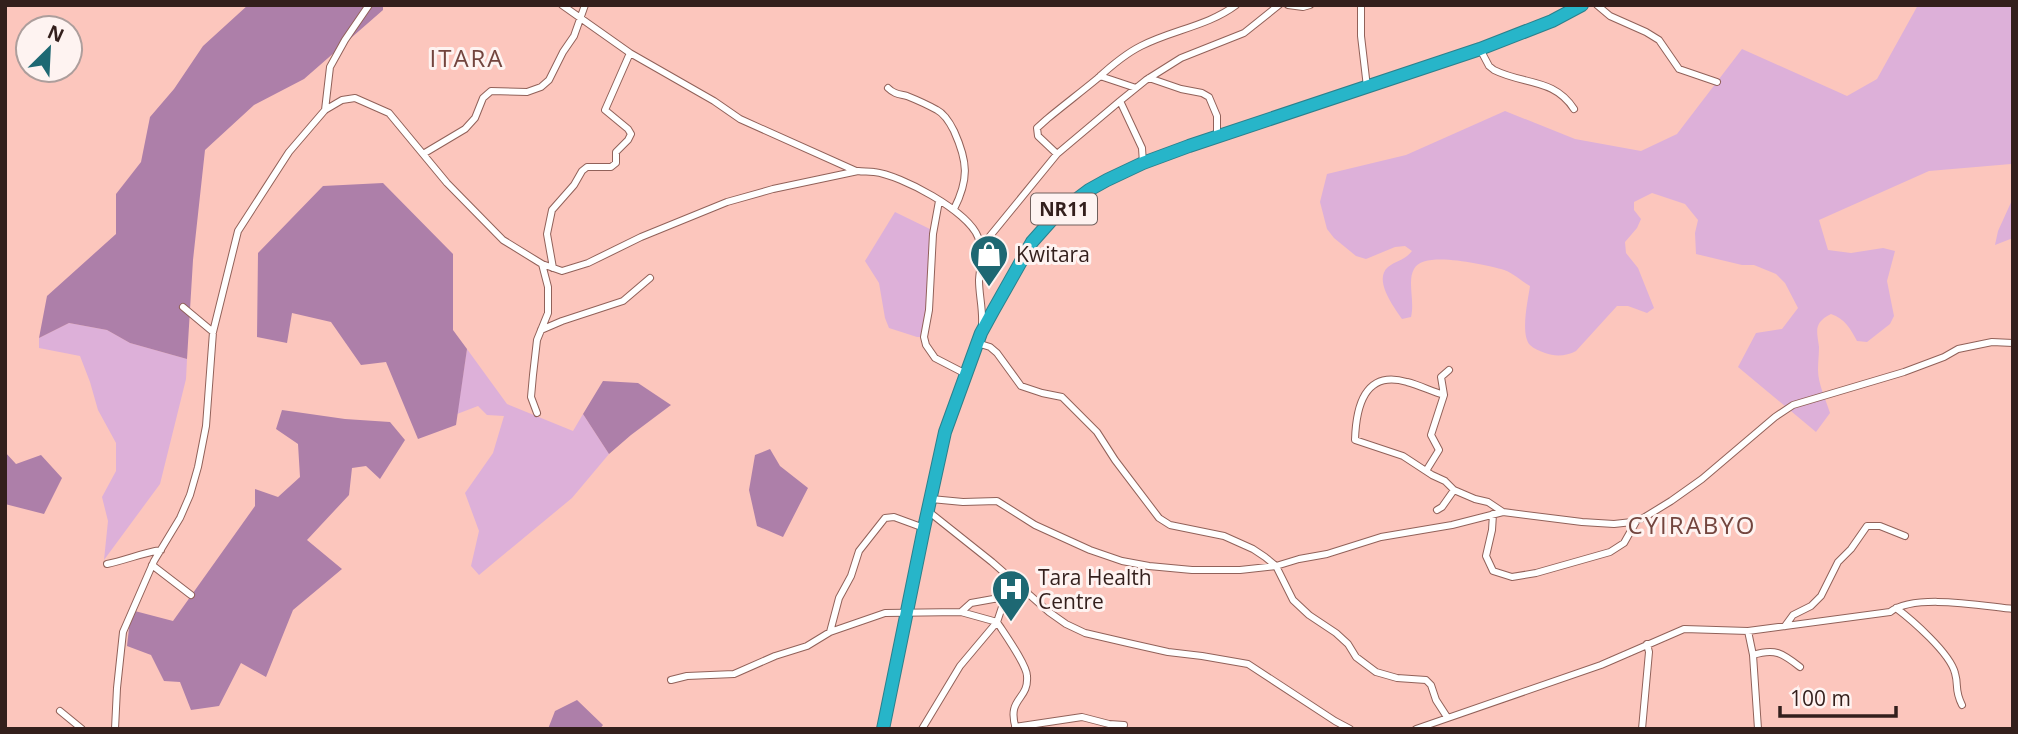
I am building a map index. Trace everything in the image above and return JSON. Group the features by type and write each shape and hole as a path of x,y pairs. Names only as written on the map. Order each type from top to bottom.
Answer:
{"highway":[{"name":"NR11","path":"883,729 945,432 979,338 1032,242 1056,215 1088,190 1143,163 1480,49 1552,21 1581,5"}],"street":[{"path":"325,110 330,67 369,5"},
{"path":"562,5 630,53 740,119 858,172"},
{"path":"423,154 465,128 475,118 483,98 491,91 527,92 541,87 549,80 562,52 574,36 585,5"},
{"path":"1057,154 1038,136 1037,128 1115,62 1138,47 1216,17 1236,5"},
{"path":"981,247 1057,154 1136,88 1197,51 1244,33 1279,5"},
{"path":"1288,5 1310,5"},
{"path":"1360,5 1367,88"},
{"path":"1597,5 1610,16 1659,40 1679,69 1717,82"},
{"path":"1480,49 1494,70 1555,89 1574,109"},
{"path":"553,268 547,234 552,210 587,167 611,167 615,163 616,152 631,134 606,110 630,53"},
{"path":"1100,76 1136,88"},
{"path":"1149,78 1209,97 1217,116 1217,137"},
{"path":"888,89 894,94 906,96 941,112 950,124 962,150 965,164 964,186 954,209"},
{"path":"116,729 123,632 152,565 180,518 198,467 206,426 213,332 238,231 289,152 325,110 349,98 355,98 389,113 447,183 503,240 542,264 562,271 588,263 641,237 727,202 773,189 858,172 891,176 954,209 974,230 981,247 979,281 982,314 979,338 997,353 1021,386 1062,397 1097,432 1159,519 1170,525 1224,536 1253,549 1276,566 1288,593 1301,609 1336,633 1348,644 1356,657 1376,671 1397,678 1426,680 1447,717"},
{"path":"1120,101 1142,148 1143,163"},
{"path":"939,201 933,234 929,310 924,337 930,353 935,358 966,374"},
{"path":"537,412 531,397 537,340 548,313 548,287 542,264"},
{"path":"541,330 623,300 650,278"},
{"path":"183,307 213,332"},
{"path":"930,505 997,501 1035,525 1122,561 1204,570 1276,566 1381,537 1452,526 1503,512 1614,524 1637,520 1671,501 1793,405 1904,372 1958,349 1992,342 2013,343"},
{"path":"1426,471 1439,450 1432,435 1444,395 1441,377 1449,370"},
{"path":"1444,395 1404,380 1373,384 1366,391 1359,407 1355,440 1403,456 1445,481 1454,490 1488,502 1503,512"},
{"path":"1437,510 1454,490"},
{"path":"930,505 1066,624 1085,633 1168,652 1248,664 1350,729"},
{"path":"1493,514 1486,556 1493,571 1512,578 1610,552 1624,543 1637,520"},
{"path":"831,632 839,598 851,576 859,551 886,518 894,517 924,528"},
{"path":"1785,626 1793,615 1811,606 1821,596 1838,562 1851,550 1867,526 1880,526 1905,536"},
{"path":"107,564 161,550"},
{"path":"152,565 191,595"},
{"path":"961,612 971,603 1021,597 1028,593"},
{"path":"922,729 960,666 997,622 1005,597"},
{"path":"1416,729 1601,665 1684,629 1748,631 1890,612 1896,608 1931,601 2013,609"},
{"path":"1896,608 1942,653 1955,672 1956,693 1962,705"},
{"path":"671,680 687,676 734,674 775,656 807,646 831,632 885,613 961,612 997,622 1027,671 1026,689 1014,706 1012,717 1015,728 1082,717 1124,725"},
{"path":"1748,631 1753,655 1758,729"},
{"path":"1642,729 1649,652 1647,644"},
{"path":"1753,655 1768,650 1775,651 1800,667"},
{"path":"60,711 82,729"}],"shaded area":[{"path":"248,5 383,5 383,10 304,79 254,105 205,150 193,260 187,359 130,343 107,330 69,323 39,338 47,296 116,234 116,194 141,162 150,117 174,89 203,46"},
{"path":"1918,5 2013,5 2013,173 2011,164 1929,171 1819,220 1828,250 1851,253 1883,248 1895,251 1887,281 1894,316 1890,324 1867,342 1857,341 1847,324 1831,314 1819,324 1818,375 1830,413 1816,432 1738,367 1756,333 1782,329 1798,308 1785,283 1776,274 1754,265 1742,265 1696,254 1695,233 1698,220 1685,204 1652,193 1634,202 1634,210 1641,219 1625,242 1626,253 1638,268 1654,308 1647,313 1628,306 1617,306 1576,351 1561,355 1545,353 1530,345 1525,325 1530,286 1508,272 1454,260 1429,260 1420,263 1412,274 1411,317 1402,319 1386,293 1384,272 1412,251 1405,246 1395,247 1366,259 1356,256 1327,229 1320,202 1327,174 1406,155 1505,111 1575,139 1641,151 1677,134 1742,49 1847,96 1877,79"},
{"path":"383,183 453,254 453,330 467,349 456,425 418,439 386,362 361,365 331,322 292,313 287,343 257,337 258,253 323,186"},
{"path":"2013,198 2013,238 1995,245 1998,231"},
{"path":"895,212 934,231 924,337 889,328 879,283 865,261"},
{"path":"69,323 107,330 130,343 187,359 186,379 160,484 104,560 108,521 102,497 116,471 116,443 98,410 80,356 39,348 39,338"},
{"path":"467,349 507,404 573,431 583,414 609,454 572,498 479,575 471,566 479,531 465,493 493,453 504,416 487,415 478,406 457,414"},
{"path":"603,381 638,383 671,405 609,454 583,414"},
{"path":"282,410 390,422 405,440 380,479 366,466 352,468 349,495 307,540 342,569 293,610 266,677 241,663 219,706 191,710 180,682 164,681 151,655 127,646 131,610 173,621 255,506 255,489 278,497 300,477 298,444 276,429"},
{"path":"770,449 780,466 808,488 783,537 757,526 749,490 755,455"},
{"path":"5,452 16,464 41,455 62,478 44,514 5,504"},
{"path":"577,700 603,725 600,729 548,729 555,711"}],"place":[{"name":"Kwitara","path":"989,288"},
{"name":"Tara Health Centre","path":"1011,623"}],"district":[{"name":"ITARA","path":"467,57"},
{"name":"CYIRABYO","path":"1692,524"}]}
